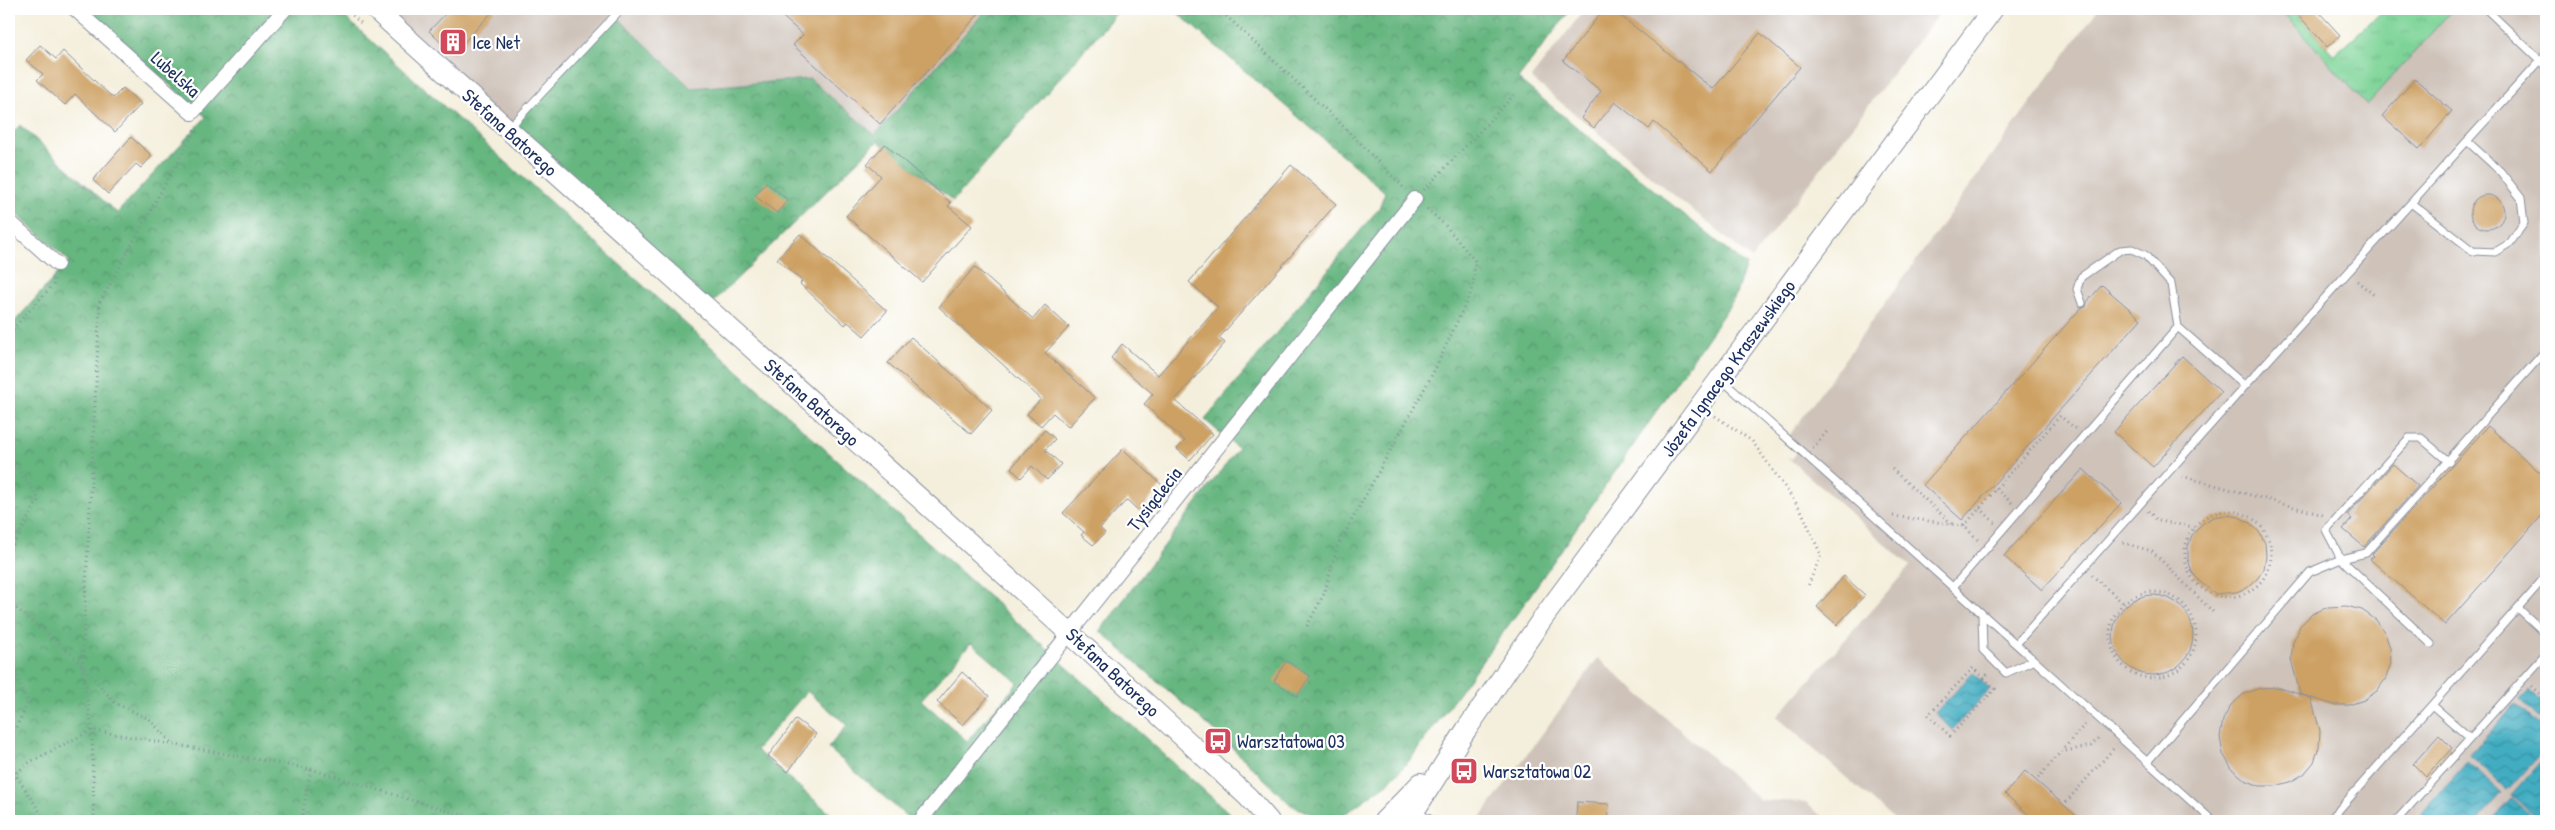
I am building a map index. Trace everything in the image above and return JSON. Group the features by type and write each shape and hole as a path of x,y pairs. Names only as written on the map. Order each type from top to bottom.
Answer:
{"street":[{"name":"Lubelska","path":"75,9 192,113 285,9"},
{"name":"Stefana Batorego","path":"375,9 1072,633 1248,796 1270,821"},
{"name":"Józefa Ignacego Kraszewskiego","path":"1411,816 1466,730 1544,618 1993,9"},
{"name":"Tysiąclecia","path":"920,821 1072,633 1415,199"},
{"path":"9,221 57,264"},
{"name":"Józefa Ignacego Kraszewskiego","path":"1384,821 1411,795 1466,730"},
{"name":"Stefana Batorego","path":"1248,796 1284,821"}],"lane":[{"path":"507,129 621,9"},
{"path":"2486,9 2546,66"},
{"path":"2016,644 2245,386 2546,54"},
{"path":"2411,203 2473,251 2495,252 2510,243 2524,223 2521,198 2500,171 2467,142"},
{"path":"2082,303 2077,289 2081,277 2120,250 2132,249 2145,254 2171,284 2178,327 2245,386"},
{"path":"1953,587 2178,327"},
{"path":"2147,762 2310,572 2341,559 2366,553 2449,462 2546,350"},
{"path":"1720,378 2213,821"},
{"path":"2431,644 2341,559 2326,530 2409,438 2421,438 2449,462"},
{"path":"2330,821 2546,576"},
{"path":"2518,608 2546,634"},
{"path":"1982,614 1982,650 2006,674 2034,660"},
{"path":"2396,821 2546,654"},
{"path":"2432,705 2470,738"},
{"path":"2336,814 2344,821"},
{"path":"1411,816 1434,821"}],"path":[{"path":"1219,9 1339,122 1415,199 1444,224 1475,261 1473,288 1432,375 1337,547 1324,594 1308,626"},
{"path":"1415,199 1514,95"},
{"path":"94,821 92,730 82,665 100,302 200,120"},
{"path":"9,333 53,285 57,264"},
{"path":"2348,272 2374,295"},
{"path":"1700,406 1752,441 1801,510 1821,555 1808,586"},
{"path":"1964,526 2060,416 2084,436"},
{"path":"1806,454 1829,429"},
{"path":"9,441 12,445 10,456 39,499 9,552"},
{"path":"1892,469 1952,525"},
{"path":"2172,469 2178,475 2329,517 2334,521"},
{"path":"1996,489 2020,510"},
{"path":"2141,504 2158,521 2195,527 2208,516 2220,512 2244,514 2254,519 2263,528 2272,550 2268,574 2260,585 2248,593 2235,598 2222,598 2208,593 2197,585 2189,574 2185,561 2185,547 2195,527"},
{"path":"1980,508 2003,530"},
{"path":"1886,510 1893,516 1964,526 1987,548"},
{"path":"2110,539 2152,551 2213,612"},
{"path":"2084,568 2123,603"},
{"path":"2156,591 2179,600 2188,608 2194,618 2196,642 2192,654 2184,665 2173,674 2160,678 2146,678 2133,674 2122,665 2114,654 2110,641 2110,627 2114,614 2123,603 2138,594 2156,591"},
{"path":"9,602 73,655 115,703 149,719 173,744"},
{"path":"9,658 28,703 9,742"},
{"path":"1984,678 1997,665"},
{"path":"1973,668 1984,678 1995,690 1950,736 1928,715 1973,668"},
{"path":"2524,679 2546,699"},
{"path":"2038,778 2089,720"},
{"path":"9,779 30,762 92,730 311,769 480,821"},
{"path":"2061,753 2091,746 2103,733"},
{"path":"2066,802 2122,740"},
{"path":"9,753 15,774 46,821"},
{"path":"301,821 311,769"}],"shaded area":[{"path":"375,9 987,9 875,135 810,79 691,88 615,15 507,129"},
{"path":"1585,9 1942,9 1752,259 1531,78"},
{"path":"2098,9 2280,9 2367,105 2453,9 2546,9 2546,821 1896,821 1777,717 1910,566 1786,456 1792,459 1797,452 1784,443"},
{"path":"1598,658 1760,800 1806,802 1827,821 1478,821"}],"green space":[{"path":"84,9 336,9 1238,821 904,821 907,817 828,748 847,725 807,691 756,750 839,821 9,821 9,328 69,261 9,207 9,138 20,125 117,213 206,117","holes":["971,643 1018,683 967,741 921,700"]},
{"path":"987,9 1120,9 953,201 878,141 706,309 507,129 615,15 691,88 810,79 875,135"},
{"path":"1173,9 1571,9 1518,79 1746,265 1734,299 1524,604 1409,761 1389,782 1335,821 1327,821 1291,805 1219,735 1100,631 1238,448 1205,420 1379,208 1385,192"},
{"path":"2280,9 2292,9 2334,55 2385,9 2453,9 2367,105"}],"water":[{"path":"1973,673 1990,689 1952,730 1935,713"},
{"path":"2530,690 2546,706 2546,719 2543,722 2520,700"},
{"path":"2516,704 2546,732 2546,747 2507,790 2469,755"},
{"path":"2546,755 2546,821 2541,821 2511,795"},
{"path":"2467,762 2502,793 2477,821 2415,821"},
{"path":"2511,798 2537,821 2490,821"}],"building":[{"name":"Ice Net","path":"450,9 495,9 453,54 429,31"},
{"path":"774,9 983,9 880,124 793,45 803,35"},
{"path":"1604,9 1612,9 1713,89 1760,33 1800,67 1712,171 1654,122 1649,129 1615,102 1594,128 1581,118 1601,91 1563,61"},
{"path":"2293,9 2316,9 2340,35 2327,47"},
{"path":"40,45 56,59 63,51 113,98 123,88 141,104 115,132 75,94 65,105 37,80 43,74 26,60"},
{"path":"2415,79 2452,111 2419,149 2382,116"},
{"path":"131,137 152,156 141,168 136,164 108,194 93,180"},
{"path":"885,144 951,203 948,206 972,226 922,282 846,216 881,176 867,164"},
{"path":"1291,165 1336,204 1219,338 1225,343 1175,400 1213,434 1190,460 1177,449 1185,441 1144,404 1153,394 1111,358 1122,344 1158,375 1218,307 1189,282"},
{"path":"766,182 788,200 777,213 755,196"},
{"path":"2487,195 2499,200 2504,212 2499,224 2487,229 2475,224 2470,212 2475,200"},
{"path":"800,234 887,311 864,336 848,322 845,325 800,284 802,281 777,259"},
{"path":"975,267 1033,319 1045,305 1069,327 1045,353 1095,398 1068,427 1053,413 1041,426 1027,414 1041,399 939,307"},
{"path":"2102,285 2141,319 1962,520 1923,485 2081,308 2086,307 2087,302"},
{"path":"911,337 992,410 971,434 888,363"},
{"path":"2182,356 2221,392 2153,467 2114,432"},
{"path":"2488,426 2546,478 2546,511 2445,625 2370,559 2374,556 2372,554"},
{"path":"1045,430 1055,439 1045,450 1061,464 1047,480 1032,466 1021,478 1011,468"},
{"path":"1123,449 1162,485 1140,512 1127,500 1100,528 1105,533 1093,545 1081,535 1084,532 1063,513"},
{"path":"2393,464 2418,486 2364,547 2343,529 2352,519 2347,515"},
{"path":"2083,469 2121,503 2042,590 2004,556"},
{"path":"2226,515 2239,517 2250,523 2259,532 2265,543 2266,556 2264,569 2247,588 2236,592 2216,594 2200,582 2192,572 2188,559 2188,546 2193,534 2202,524 2213,517"},
{"path":"1844,576 1865,595 1837,625 1817,607"},
{"path":"2153,595 2168,598 2181,607 2190,620 2193,635 2190,650 2181,663 2168,672 2153,675 2138,672 2125,663 2116,650 2113,635 2116,620 2125,607 2138,598"},
{"path":"2346,606 2362,610 2376,620 2385,633 2390,648 2391,663 2386,678 2377,691 2364,700 2349,705 2334,705 2300,694 2291,659 2293,642 2300,626 2312,614 2328,607"},
{"path":"1286,661 1310,676 1297,696 1274,681"},
{"path":"962,672 989,696 963,725 937,702"},
{"path":"2277,687 2311,698 2320,731 2319,747 2314,762 2304,774 2290,782 2275,786 2260,786 2245,780 2232,769 2223,754 2220,737 2223,720 2231,705 2244,694 2260,688"},
{"path":"796,719 816,734 788,772 768,756"},
{"path":"2439,735 2452,748 2426,777 2413,764"},
{"path":"2025,771 2082,821 2036,821 2005,794"},
{"path":"1577,802 1609,804 1608,818 1576,817"}],"place":[{"name":"Ice Net","path":"453,42"},
{"name":"Warsztatowa 03","path":"1218,741"},
{"name":"Warsztatowa 02","path":"1464,771"}]}
